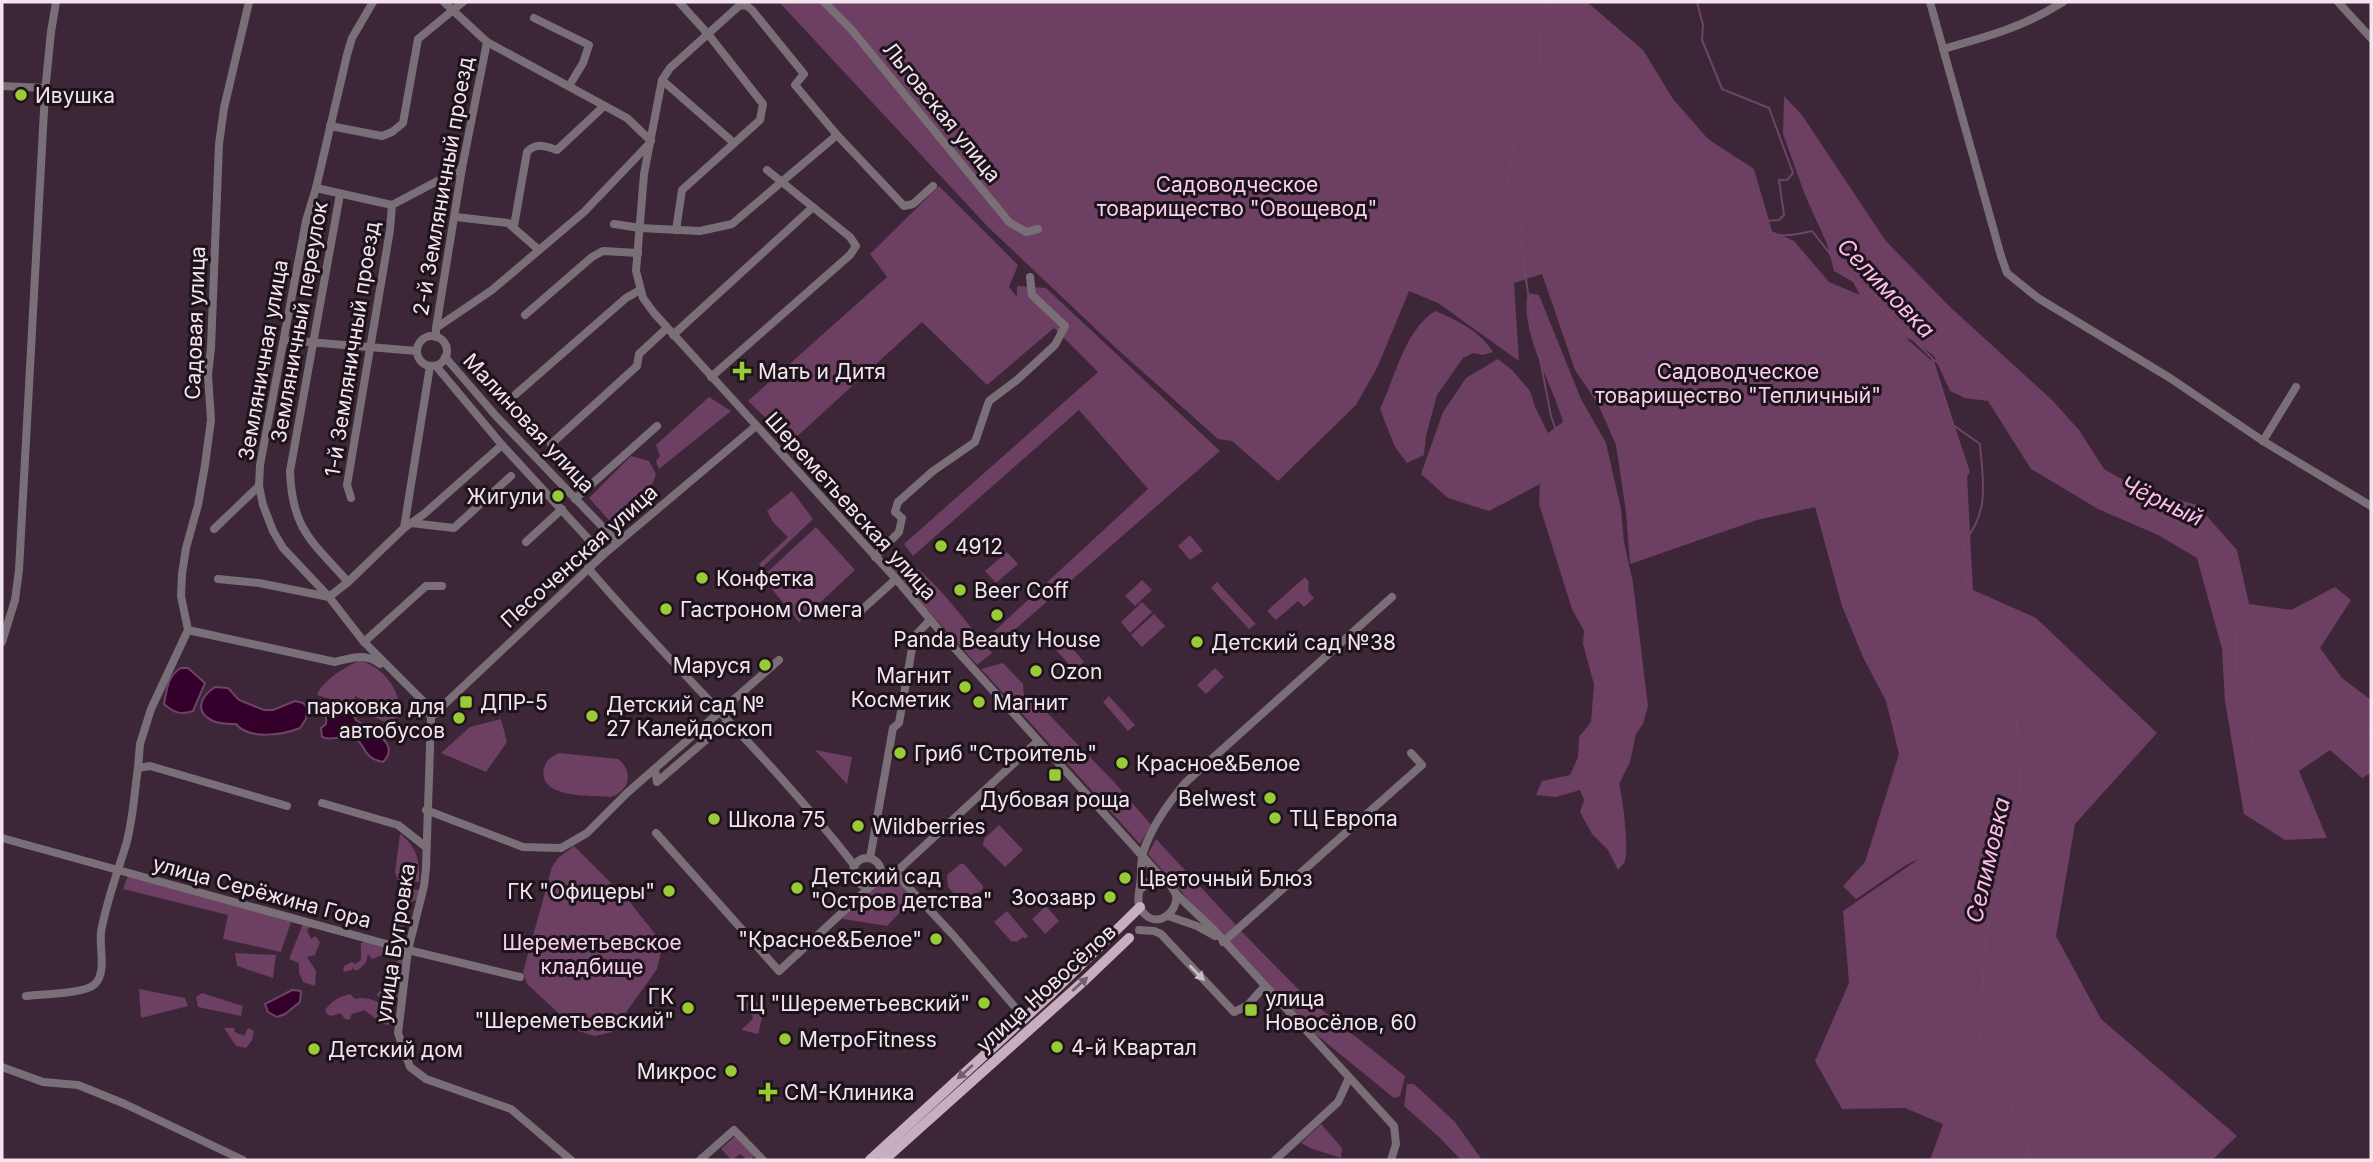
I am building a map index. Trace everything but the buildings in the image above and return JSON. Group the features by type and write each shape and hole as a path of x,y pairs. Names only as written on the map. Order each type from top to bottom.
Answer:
{"main road":[{"name":"улица Новосёлов","path":"870,1160 1052,993 1140,907"},
{"name":"улица Новосёлов","path":"884,1160 1129,938"}],"street":[{"path":"2,642 15,600 19,569 46,88 56,2"},
{"name":"Садовая улица","path":"188,630 181,596 182,574 198,506 211,420 208,374 219,144 224,108 249,2"},
{"name":"Земляничная улица","path":"373,2 352,38 306,221 262,456 259,486 273,531 283,548 329,597 364,642 423,701 431,717"},
{"path":"284,340 417,351 423,339 492,290 584,212 651,141 627,118 487,42 444,2"},
{"path":"330,126 382,135 392,132 402,123 418,38 463,2"},
{"path":"676,230 682,190 760,120 763,104 679,2"},
{"name":"Льговская улица","path":"824,2 851,29 1009,222 1026,232 1038,229"},
{"path":"1930,2 2007,273 2038,298 2171,378 2263,441 2371,506"},
{"path":"1943,48 2000,33 2033,20 2063,2"},
{"path":"2338,2 2371,38"},
{"path":"734,143 662,80 670,68 740,5 752,10 804,75 796,85 837,135 904,205 913,204 933,186"},
{"path":"534,18 589,45 569,86"},
{"name":"2-й Земляничный проезд","path":"436,332 462,168 487,42"},
{"name":"Шереметьевская улица","path":"662,80 643,174 636,271 640,290 649,308 896,579 1164,880"},
{"path":"2,86 46,88"},
{"path":"514,226 527,152 541,145 556,150 604,106"},
{"path":"614,224 700,231 732,224 837,135"},
{"path":"316,188 392,205 462,168"},
{"path":"711,377 850,255 856,246 850,237 767,170"},
{"name":"Земляничный переулок","path":"340,194 293,457 291,490 296,517 304,532 348,582"},
{"name":"1-й Земляничный проезд","path":"351,498 347,485 392,205"},
{"path":"551,444 636,366 639,354 670,332 813,207"},
{"path":"456,217 504,222 514,226 539,250"},
{"path":"525,316 592,257 603,251 638,253"},
{"path":"874,557 899,532 902,518 895,512 898,502 933,471 975,442 989,401 1017,380 1055,345 1065,326 1032,295 1030,277"},
{"path":"516,394 626,298 640,290"},
{"name":"Малиновая улица","path":"436,332 446,347 445,357 496,416 617,542"},
{"name":"Малиновая улица","path":"417,351 422,363 433,366 603,555"},
{"name":"Малиновая улица","path":"433,366 445,357"},
{"path":"407,526 433,366"},
{"path":"2263,441 2296,387"},
{"path":"575,499 657,426"},
{"name":"Песоченская улица","path":"431,717 617,542 756,426"},
{"path":"218,579 259,583 329,597 502,445"},
{"path":"407,526 454,527 511,476"},
{"path":"215,529 259,486"},
{"path":"526,542 562,509"},
{"path":"588,568 634,622 819,820 854,865"},
{"path":"856,615 896,579"},
{"path":"364,642 426,586 442,586"},
{"path":"1265,987 1247,1006 1234,1012 1161,934 1155,919 1140,907 1138,899 1142,855 1159,820 1185,783 1392,597"},
{"path":"870,858 893,728 899,723 913,641 930,620"},
{"path":"26,996 64,993 92,987 99,979 102,969 102,929 116,870 126,846 140,744 151,709 188,630 335,662 359,656 369,657 389,668"},
{"path":"426,810 523,846 561,848 587,833 779,660"},
{"name":"улица Бугровка","path":"431,717 424,886 408,950 398,1033 410,1067 426,1079 511,1109 571,1160"},
{"path":"655,769 657,782 728,721"},
{"path":"881,873 895,873 1038,741"},
{"path":"1223,942 1422,765 1411,753"},
{"path":"138,768 150,766 287,806"},
{"path":"322,803 398,825 426,846"},
{"path":"656,833 779,971 877,882 881,873 878,864 870,858 861,859 854,865 853,874 857,882 864,886 873,884"},
{"name":"улица Серёжина Гора","path":"2,838 408,950 520,977"},
{"path":"895,873 1014,1006"},
{"path":"1140,890 1153,880 1170,883 1177,894 1394,1126 1396,1144 1391,1160"},
{"path":"1168,916 1176,906 1177,894"},
{"path":"1139,930 1155,919 1168,916 1197,926 1223,942"},
{"name":"улица Новосёлов","path":"1129,938 1139,930 1161,934"},
{"path":"2,1068 43,1082 82,1087 125,1104 243,1160"},
{"path":"1275,1160 1338,1102 1349,1078"},
{"path":"700,1160 734,1130 763,1160"}],"green space":[{"path":"779,2 1587,2 1643,50 1673,99 1708,139 1754,169 1772,231 1794,241 1829,282 1860,295 1853,282 1834,271 1827,244 1805,195 1783,134 1784,96 1802,115 1885,240 1949,306 2052,400 2079,430 2104,469 2138,488 2197,505 2237,550 2249,604 2291,610 2335,587 2351,600 2320,648 2342,678 2371,700 2371,773 2362,778 2330,750 2299,771 2327,838 2285,840 2244,814 2225,701 2222,649 2197,558 2158,535 2098,509 2031,469 1988,401 1965,398 1950,391 1934,356 1915,341 1906,338 1934,363 1970,472 1967,476 1973,590 2036,618 2157,733 2075,824 2056,936 2101,1019 2237,1136 2212,1160 1930,1160 1943,1124 1905,1108 1842,1109 1815,1061 1849,983 1843,911 1919,859 1856,899 1843,886 1865,862 1899,754 1886,701 1863,657 1842,606 1815,507 1757,520 1630,564 1626,512 1616,445 1598,404 1575,370 1542,274 1514,283 1519,361 1438,303 1409,291 1378,366 1356,405 1278,481 1232,441 1218,439 1116,348 988,227"},
{"path":"939,186 1018,265 1009,287 1017,297 1017,286 1046,288 1220,451 997,645 989,636 1148,489 1079,410 913,556 904,544 1098,372 1054,328 987,385 922,322 791,442 748,401 887,277 870,254"},
{"path":"1528,293 1539,295 1581,399 1606,443 1621,509 1624,542 1633,583 1648,706 1643,724 1636,734 1630,762 1619,784 1626,845 1625,861 1618,870 1608,850 1592,834 1580,812 1584,800 1580,790 1556,797 1536,795 1542,781 1570,775 1578,757 1579,737 1591,722 1594,684 1583,644 1584,631 1572,609 1539,504 1540,484 1489,511 1448,498 1421,474 1443,412 1466,378 1498,359 1512,370 1530,391 1548,433 1563,422 1532,341 1528,324"},
{"path":"1435,311 1475,332 1493,352 1483,355 1473,353 1463,358 1437,395 1424,455 1407,463 1395,447 1380,409 1415,330"},
{"path":"709,397 731,411 659,469 656,461 660,456 656,445"},
{"path":"631,456 649,461 656,474 653,483 609,520 589,498"},
{"path":"792,491 813,519 762,568 759,564 788,537 773,522 767,511"},
{"path":"816,527 855,570 799,622 762,577"},
{"path":"1190,535 1203,551 1190,560 1178,546"},
{"path":"1007,552 1018,564 996,583 985,571"},
{"path":"899,556 937,587 992,653 977,665 885,563"},
{"path":"1305,577 1309,582 1308,591 1314,598 1304,607 1298,601 1276,620 1267,611"},
{"path":"1142,580 1152,590 1135,606 1125,596"},
{"path":"1217,582 1256,624 1249,629 1211,588"},
{"path":"1142,602 1152,612 1130,633 1121,622"},
{"path":"1154,614 1165,626 1142,647 1131,635"},
{"path":"1066,641 1084,662 1074,670 1056,650"},
{"path":"360,660 377,668 398,697 400,715 389,724 374,717 369,704 355,696 354,706 317,695 329,679"},
{"path":"1003,663 1023,684 1024,697 1015,706 981,669"},
{"path":"1215,668 1224,677 1206,694 1197,685"},
{"path":"1109,696 1135,725 1128,731 1103,702"},
{"path":"1032,697 1115,783 1151,825 1140,844 1017,708"},
{"path":"501,719 507,742 486,772 441,753 470,727"},
{"path":"815,750 852,757 847,784"},
{"path":"559,753 618,759 628,775 626,786 611,797 557,790 544,778 544,768 550,759"},
{"path":"999,825 1023,850 1005,867 983,845 984,839"},
{"path":"400,834 416,855 419,882 398,880 395,872"},
{"path":"1156,839 1236,925 1222,938 1148,854"},
{"name":"Шереметьевское кладбище","path":"574,846 629,901 663,944 657,969 612,1032 595,1036 578,1031 527,984 523,972 552,867 558,858"},
{"path":"960,864 964,864 983,886 967,904 963,904 948,887 947,875"},
{"path":"128,876 291,922 281,952 223,939 228,915 123,889"},
{"path":"889,877 893,877 914,898 887,926 843,919 843,916"},
{"path":"404,888 419,890 418,899 409,903 406,926 395,929 395,923 402,923 403,919 398,912 401,907 399,905 404,900 401,897"},
{"path":"1046,906 1059,921 1045,934 1032,919"},
{"path":"1007,911 1028,936 1025,939 1023,937 1017,942 1011,941 994,922"},
{"path":"303,924 311,926 307,930 311,939 315,936 320,942 315,955 307,957 316,971 315,986 303,982 299,963 289,959"},
{"path":"1240,930 1306,997 1405,1076 1400,1096 1394,1098 1303,1024 1226,942"},
{"path":"367,941 389,946 388,953 372,959 368,954 366,963 358,970 353,967 352,970 343,972 344,966 361,960 361,943"},
{"path":"235,953 276,955 273,978 237,966"},
{"path":"399,957 404,959 398,988 400,997 395,1000 387,996 383,1000 377,994 384,986 387,992 393,989 391,984"},
{"path":"139,989 185,998 188,1006 141,1018"},
{"path":"202,993 243,1006 241,1016 198,1007 196,997"},
{"path":"350,994 355,999 369,999 388,1008 391,1011 389,1025 383,1024 364,1010 352,1014 349,1020 340,1013 328,1015 325,1010 330,1004"},
{"path":"752,997 764,1010 758,1034 741,1030 752,1020 753,1016 743,1006"},
{"path":"224,1028 234,1028 235,1032 244,1036 248,1028 254,1031 252,1040 246,1048 236,1046"},
{"path":"1407,1084 1414,1084 1455,1122 1482,1160 1461,1160 1404,1106"},
{"path":"1321,1124 1342,1148 1341,1158 1301,1143"},
{"path":"736,1135 754,1153 752,1160 747,1160 740,1154 732,1160 721,1149"}],"shaded area":[{"path":"181,668 188,668 205,683 193,711 185,713 174,711 164,704 170,679"},
{"path":"215,687 228,688 239,700 264,710 273,710 295,701 303,703 307,708 306,719 300,728 266,735 249,732 236,724 215,722 203,713 201,704"},
{"path":"326,704 358,712 354,716 356,720 382,737 389,749 383,762 371,757 354,738 322,737 321,728 326,724"},
{"path":"292,990 301,991 300,1002 277,1017 268,1012 265,1004"}],"waterway":[{"path":"1546,2 1542,17 1539,72 1515,140 1507,185 1523,214 1520,237 1551,416 1582,505"},
{"name":"Селимовка","path":"1697,2 1703,25 1702,40 1722,89 1769,108 1793,173 1787,180 1779,180 1784,215 1779,220 1767,221 1763,229 1781,235 1812,231 1843,270 1932,358 1953,425 1980,444 1983,496 1978,519 1964,542 1967,579 1960,608 1977,631 2016,708 2021,796 1985,938 1980,1042 2029,1143 2026,1160"},
{"name":"Чёрный","path":"1934,360 1986,395 2018,422 2053,470 2203,534 2235,616 2355,719 2371,737"},
{"path":"2235,617 2237,688 2269,797"}],"place":[{"name":"Ивушка","path":"21,95"},
{"name":"Мать и Дитя","path":"742,371"},
{"name":"Жигули","path":"558,496"},
{"name":"4912","path":"941,546"},
{"name":"Конфетка","path":"702,578"},
{"name":"Beer Coff","path":"960,590"},
{"name":"Гастроном Омега","path":"666,609"},
{"name":"Panda Beauty House","path":"997,615"},
{"name":"Детский сад №38","path":"1197,642"},
{"name":"Маруся","path":"765,665"},
{"name":"Ozon","path":"1036,671"},
{"name":"Магнит Косметик","path":"965,687"},
{"name":"ДПР-5","path":"466,702"},
{"name":"Магнит","path":"979,702"},
{"name":"Детский сад № 27 Калейдоскоп","path":"592,716"},
{"name":"парковка для автобусов","path":"459,718"},
{"name":"Гриб \"Строитель\"","path":"900,753"},
{"name":"Красное&Белое","path":"1122,763"},
{"name":"Дубовая роща","path":"1055,775"},
{"name":"Belwest","path":"1270,798"},
{"name":"ТЦ Европа","path":"1275,818"},
{"name":"Школа 75","path":"714,819"},
{"name":"Wildberries","path":"858,826"},
{"name":"Цветочный Блюз","path":"1125,878"},
{"name":"Детский сад \"Остров детства\"","path":"797,888"},
{"name":"ГК \"Офицеры\"","path":"669,891"},
{"name":"Зоозавр","path":"1110,897"},
{"name":"\"Красное&Белое\"","path":"936,939"},
{"name":"ТЦ \"Шереметьевский\"","path":"984,1003"},
{"name":"ГК \"Шереметьевский\"","path":"688,1008"},
{"name":"улица Новосёлов, 60","path":"1251,1010"},
{"name":"МетроFitness","path":"785,1039"},
{"name":"4-й Квартал","path":"1057,1047"},
{"name":"Детский дом","path":"314,1049"},
{"name":"Микрос","path":"731,1071"},
{"name":"СМ-Клиника","path":"768,1092"}],"park label":[{"name":"Садоводческое товарищество \"Овощевод\"","path":"1237,196"},
{"name":"Садоводческое товарищество \"Тепличный\"","path":"1738,383"}]}
